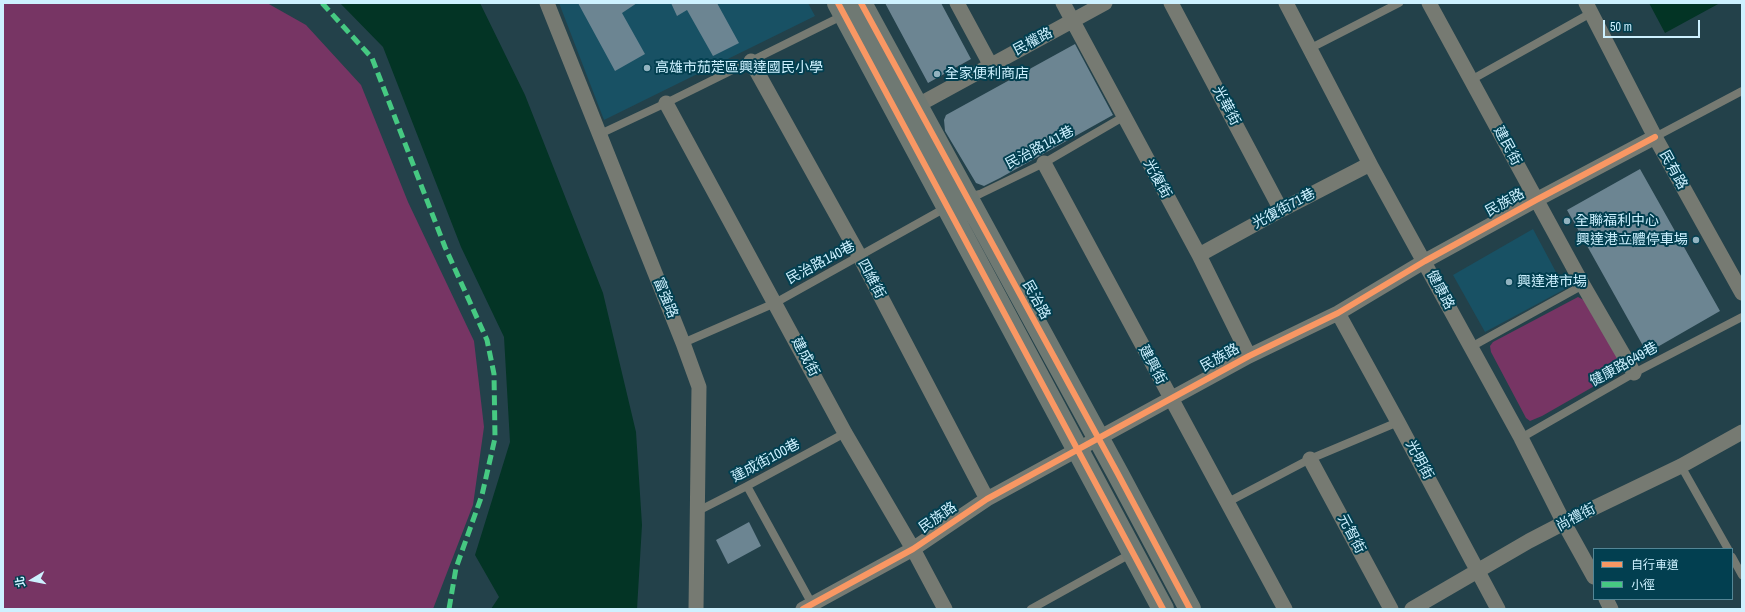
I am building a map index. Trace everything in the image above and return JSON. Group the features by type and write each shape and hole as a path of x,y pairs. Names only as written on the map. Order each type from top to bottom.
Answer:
{"main road":[{"name":"民治路","path":"848,7 957,202 1098,438 1190,609"},
{"name":"民治路","path":"957,202 1078,449 1163,609"}],"street":[{"name":"富強路","path":"547,3 683,343 699,387 696,609"},
{"path":"957,3 990,64"},
{"name":"光復街","path":"1063,3 1199,256 1249,356"},
{"name":"民權路","path":"907,111 990,64 1106,3"},
{"name":"光華街","path":"1171,3 1281,210"},
{"name":"健康路","path":"1286,3 1311,48 1370,164 1521,438 1564,523 1593,575"},
{"name":"建民街","path":"1429,3 1583,285 1634,373"},
{"name":"民有路","path":"1588,8 1655,137 1742,292"},
{"name":"四維街","path":"751,61 860,257 987,498"},
{"name":"建成街","path":"666,104 846,433 913,549 945,609"},
{"name":"民族路","path":"808,607 913,549 987,498 1249,356 1338,313 1536,200 1655,137"},
{"name":"建興街","path":"1044,163 1170,399 1228,502 1285,609"},
{"name":"光復街71巷","path":"1199,256 1281,210 1370,164"},
{"name":"光明街","path":"1338,313 1498,609"},
{"name":"尚禮街","path":"1412,609 1564,523 1681,466 1742,432"},
{"name":"元智街","path":"1310,459 1391,609"},
{"path":"1606,600 1611,609"}],"lane":[{"path":"1311,48 1399,3"},
{"path":"600,134 666,104 751,61 848,7"},
{"path":"1471,80 1588,8"},
{"path":"1655,137 1742,91"},
{"name":"民治路141巷","path":"957,202 980,194 1044,163 1123,117"},
{"name":"民治路140巷","path":"683,343 775,302 860,257 957,202"},
{"path":"1471,347 1583,285"},
{"name":"健康路649巷","path":"1521,438 1634,373 1742,316"},
{"path":"1228,502 1310,459 1398,422"},
{"name":"建成街100巷","path":"698,511 846,433"},
{"path":"1681,466 1727,548"},
{"path":"747,486 808,607"},
{"path":"1031,609 1046,606 1134,552"},
{"path":"1733,559 1742,575"}],"shaded area":[{"path":"3,3 267,3 306,25 361,85 408,202 474,341 484,427 473,505 433,609 3,609"},
{"path":"340,3 480,3 525,95 603,293 636,432 642,525 637,609 491,609 499,597 475,555 510,442 504,337 461,247 383,47"},
{"name":"高雄市茄萣區興達國民小學","path":"559,3 808,3 815,16 604,120"},
{"path":"1649,3 1720,3 1665,33"},
{"name":"興達港市場","path":"1533,229 1565,289 1485,332 1453,275"},
{"path":"1578,297 1584,300 1618,358 1620,365 1619,372 1542,416 1530,421 1526,418 1491,352 1490,346 1493,342"}],"building":[{"path":"578,3 637,3 622,13 645,54 615,71"},
{"path":"671,3 717,3 739,43 713,56 687,10 677,16"},
{"path":"885,3 941,3 971,59 928,83"},
{"path":"1075,44 1113,115 984,186 976,183 945,131 944,120 946,115"},
{"path":"1640,169 1720,311 1647,353 1567,210"},
{"path":"749,522 761,546 728,564 716,540"}],"marked path":[{"path":"322,3 372,58 445,247 487,340 494,374 495,438 482,495 456,568 449,609"}],"cycle path":[{"path":"838,3 1163,609"},
{"path":"861,3 1190,609"},
{"path":"803,609 913,549 987,499 1249,356 1338,313 1425,261 1655,137"}],"place":[{"name":"高雄市茄萣區興達國民小學","path":"647,68"},
{"name":"全家便利商店","path":"937,74"},
{"name":"全聯福利中心","path":"1567,221"},
{"name":"興達港立體停車場","path":"1696,240"},
{"name":"興達港市場","path":"1509,282"}]}
